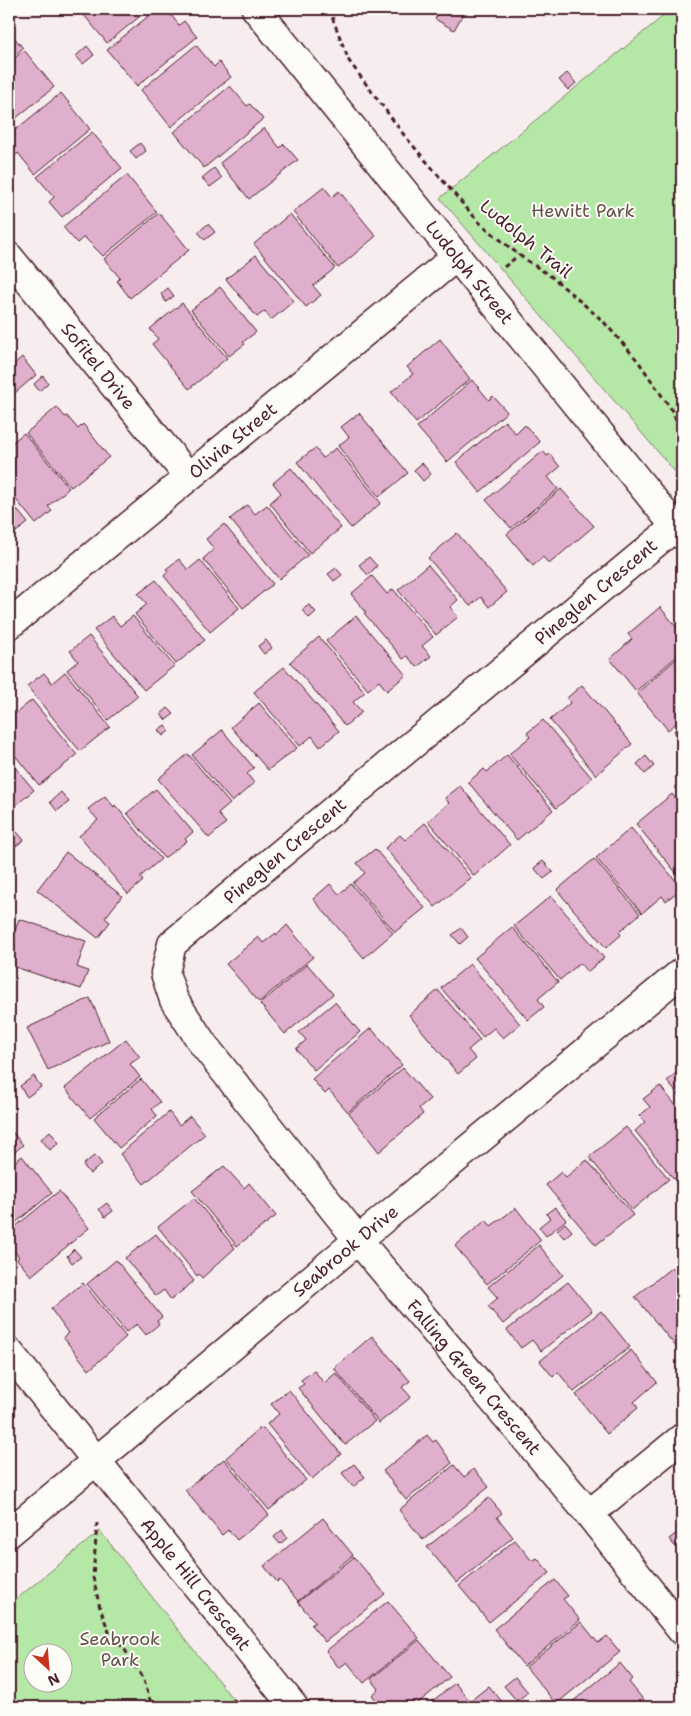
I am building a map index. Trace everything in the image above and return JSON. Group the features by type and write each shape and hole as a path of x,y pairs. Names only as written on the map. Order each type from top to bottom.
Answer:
{"street":[{"name":"Ludolph Street","path":"256,9 679,531"},
{"name":"Olivia Street","path":"9,625 457,256"},
{"name":"Sofitel Drive","path":"9,257 188,476"},
{"name":"Pineglen Crescent","path":"358,1240 204,1044 174,1000 165,973 172,944 679,531"},
{"name":"Seabrook Drive","path":"9,1533 358,1240 682,972"},
{"name":"Falling Green Crescent","path":"358,1240 589,1514 682,1631"},
{"name":"Apple Hill Crescent","path":"9,1352 294,1707"},
{"path":"589,1514 682,1438"}],"path":[{"name":"Ludolph Trail","path":"329,9 349,61 404,135 474,216 519,255 552,276 602,320 638,361 671,410 682,434"},
{"path":"499,271 519,255"},
{"path":"97,1523 93,1577 100,1608 109,1632 124,1650 144,1680 152,1707"},
{"path":"224,1707 238,1698"}],"green space":[{"name":"Hewitt Park","path":"672,9 682,9 682,480 440,198"},
{"name":"Seabrook Park","path":"100,1531 239,1707 9,1707 9,1605"}],"building":[{"path":"79,9 149,9 107,43"},
{"path":"157,9 166,9 179,25 184,21 197,37 137,86 107,50"},
{"path":"441,9 466,9 454,30 435,19"},
{"path":"9,31 23,48 9,60"},
{"path":"196,45 214,67 219,62 231,77 171,127 141,90"},
{"path":"87,46 94,55 83,64 76,56"},
{"path":"24,50 54,87 9,124 9,63"},
{"path":"567,73 576,83 568,90 559,80"},
{"path":"230,86 247,106 250,104 263,119 204,168 174,132"},
{"path":"61,93 90,129 35,174 18,153 13,158 9,152 9,135"},
{"path":"264,128 280,148 284,144 298,160 249,199 220,163"},
{"path":"92,132 122,168 62,217 49,202 54,197 37,177"},
{"path":"140,143 146,151 136,159 130,151"},
{"path":"214,168 222,178 210,187 202,178"},
{"path":"127,175 157,212 103,256 84,237 77,243 63,227"},
{"path":"324,187 332,197 339,191 376,236 338,268 293,212"},
{"path":"159,213 189,250 130,298 117,281 120,278 104,259"},
{"path":"290,214 335,268 313,286 321,295 306,307 254,244"},
{"path":"208,224 215,232 205,240 198,232"},
{"path":"256,255 294,301 271,320 265,311 257,317 226,279"},
{"path":"220,287 256,332 243,342 245,344 229,356 191,310"},
{"path":"168,288 174,296 166,302 161,294"},
{"path":"182,303 227,358 189,389 152,344 158,339 150,329"},
{"path":"440,339 470,379 416,423 391,392 413,374 407,367"},
{"path":"22,357 36,375 9,398 9,362 12,366"},
{"path":"43,376 48,383 39,391 34,384"},
{"path":"472,380 489,400 493,396 507,412 447,462 417,427"},
{"path":"57,407 78,429 83,424 109,457 71,487 26,433"},
{"path":"359,413 408,473 379,497 338,446 349,437 341,427"},
{"path":"505,421 516,434 525,425 540,442 480,492 456,462"},
{"path":"24,433 69,488 48,506 52,511 36,524 9,491 9,445"},
{"path":"315,448 323,458 336,448 381,503 351,528 297,462"},
{"path":"543,451 547,456 550,454 560,467 548,477 558,489 511,528 486,500"},
{"path":"422,463 431,474 423,481 414,470"},
{"path":"291,468 341,528 310,553 270,503 281,493 273,483"},
{"path":"561,489 594,526 549,564 543,557 533,566 507,534"},
{"path":"9,500 28,523 12,535 9,535"},
{"path":"247,505 255,514 267,505 308,555 279,579 230,519"},
{"path":"224,524 273,584 243,608 203,559 214,549 206,539"},
{"path":"457,533 507,592 489,607 481,597 470,606 428,558"},
{"path":"369,557 377,566 368,575 359,565"},
{"path":"179,559 188,570 200,560 239,608 210,632 164,576 168,571 166,569"},
{"path":"428,565 458,600 450,607 458,617 436,635 398,590"},
{"path":"336,568 342,575 334,581 328,574"},
{"path":"372,576 387,594 393,589 433,637 422,646 431,656 417,667 407,656 403,659 364,613 366,612 351,594"},
{"path":"156,580 205,640 176,664 135,614 147,604 138,594"},
{"path":"309,605 316,612 309,618 302,610"},
{"path":"660,607 682,634 682,652 636,691 610,659 632,639 628,634"},
{"path":"112,616 120,626 133,616 174,666 144,690 94,630"},
{"path":"356,616 406,675 387,691 379,681 368,690 326,641"},
{"path":"89,636 138,696 108,720 67,670 78,661 70,651"},
{"path":"319,637 365,692 353,702 362,712 345,726 290,662"},
{"path":"266,640 272,648 264,654 258,646"},
{"path":"682,654 682,718 668,730 637,693"},
{"path":"284,667 339,731 320,747 312,736 300,746 254,692"},
{"path":"65,672 110,727 80,751 27,686 44,673 52,683"},
{"path":"582,685 632,744 596,775 550,720 570,703 567,698"},
{"path":"32,700 77,755 39,785 9,748 9,716 10,718"},
{"path":"259,703 297,748 268,770 231,727"},
{"path":"168,708 174,714 166,720 161,714"},
{"path":"543,720 592,778 556,808 509,754 530,737 527,733"},
{"path":"682,723 682,741 674,731"},
{"path":"165,725 169,731 163,736 158,730"},
{"path":"222,730 254,768 247,774 254,783 232,802 192,755"},
{"path":"188,754 230,804 218,814 226,823 209,838 158,779"},
{"path":"507,755 553,810 517,840 468,782 484,769 487,772"},
{"path":"646,756 654,766 645,774 637,764"},
{"path":"9,760 34,790 9,811"},
{"path":"460,786 510,845 474,876 428,821 449,803 445,798"},
{"path":"156,789 193,832 185,839 187,841 164,858 127,813"},
{"path":"61,792 69,802 57,811 50,802"},
{"path":"672,794 682,806 682,880 636,824"},
{"path":"105,796 161,859 140,877 143,881 128,894 79,836 98,820 88,809"},
{"path":"425,823 471,878 435,907 385,848 400,835 405,840"},
{"path":"631,828 682,888 666,901 662,896 642,913 596,858"},
{"path":"17,832 24,840 16,846 10,838"},
{"path":"375,849 425,908 395,932 353,883 365,873 357,863"},
{"path":"66,852 122,896 105,918 110,922 98,938 37,890"},
{"path":"594,859 640,914 619,932 621,935 606,948 557,890"},
{"path":"543,861 553,872 544,879 534,868"},
{"path":"330,884 339,894 351,884 393,933 364,958 313,899"},
{"path":"551,896 604,958 587,972 580,963 560,980 514,926"},
{"path":"19,919 86,941 77,967 88,971 81,989 9,965 9,948"},
{"path":"287,925 313,957 259,1002 226,964 258,937 263,943 276,933 277,935"},
{"path":"512,927 558,982 538,999 544,1007 528,1020 475,958"},
{"path":"461,928 468,937 460,944 452,935"},
{"path":"307,964 333,994 285,1034 260,1004"},
{"path":"470,964 520,1024 503,1038 494,1028 483,1037 441,988"},
{"path":"438,990 480,1040 468,1050 476,1059 458,1074 409,1015"},
{"path":"90,998 109,1041 48,1070 27,1028"},
{"path":"335,1002 360,1032 314,1070 296,1049 306,1040 299,1032"},
{"path":"371,1028 402,1065 348,1112 329,1090 325,1094 312,1079"},
{"path":"126,1039 140,1057 130,1064 140,1077 90,1118 65,1088"},
{"path":"403,1068 430,1099 419,1108 423,1114 379,1152 349,1113"},
{"path":"682,1068 682,1100 667,1081"},
{"path":"34,1076 41,1087 27,1097 20,1086"},
{"path":"141,1079 160,1102 152,1109 157,1116 119,1148 94,1118"},
{"path":"660,1086 682,1113 682,1173 674,1179 635,1131 645,1122 639,1116 650,1107 643,1099"},
{"path":"169,1112 179,1125 190,1116 205,1134 144,1184 120,1154"},
{"path":"626,1127 669,1179 632,1210 589,1157"},
{"path":"9,1128 23,1145 9,1157"},
{"path":"50,1131 59,1143 50,1150 41,1139"},
{"path":"95,1155 102,1164 90,1174 83,1165"},
{"path":"22,1156 52,1193 9,1228 9,1167"},
{"path":"587,1160 633,1215 596,1245 546,1185 561,1172 566,1177"},
{"path":"224,1166 244,1188 249,1183 276,1216 237,1246 192,1191"},
{"path":"59,1191 89,1228 31,1276 17,1259 19,1257 9,1244 9,1232"},
{"path":"194,1198 235,1248 202,1278 199,1274 197,1276 158,1227"},
{"path":"107,1203 113,1211 105,1217 99,1209"},
{"path":"555,1207 566,1220 546,1236 539,1227 550,1218 546,1214"},
{"path":"516,1208 541,1240 487,1284 455,1246 486,1220 491,1226"},
{"path":"565,1223 572,1231 564,1238 557,1230"},
{"path":"156,1234 194,1281 171,1300 164,1290 156,1296 125,1258"},
{"path":"539,1245 563,1275 503,1324 488,1306 498,1298 488,1287"},
{"path":"74,1249 81,1257 72,1263 67,1256"},
{"path":"116,1260 162,1317 157,1321 159,1324 146,1335 137,1324 126,1332 87,1284"},
{"path":"672,1267 682,1280 682,1354 635,1297"},
{"path":"568,1282 592,1311 541,1351 532,1340 521,1348 507,1330"},
{"path":"83,1283 126,1337 89,1370 63,1337 68,1333 51,1309"},
{"path":"601,1311 630,1347 574,1392 558,1372 553,1377 540,1361"},
{"path":"372,1336 410,1381 402,1387 411,1397 379,1423 334,1368"},
{"path":"631,1350 657,1382 634,1402 638,1408 607,1434 576,1395"},
{"path":"314,1370 324,1383 336,1373 375,1421 345,1445 298,1388 304,1384 301,1380"},
{"path":"289,1390 341,1454 312,1479 267,1424 279,1414 271,1404"},
{"path":"263,1428 306,1480 269,1510 226,1458 259,1429"},
{"path":"427,1435 433,1442 436,1440 452,1463 406,1500 383,1471"},
{"path":"224,1459 269,1515 237,1540 228,1530 222,1535 185,1490"},
{"path":"354,1464 365,1477 353,1487 342,1473"},
{"path":"454,1465 464,1477 474,1469 489,1487 423,1540 399,1510"},
{"path":"489,1498 502,1513 497,1517 513,1537 457,1583 427,1547"},
{"path":"323,1518 353,1555 298,1601 280,1580 277,1582 264,1566"},
{"path":"682,1529 682,1555 669,1539"},
{"path":"282,1530 287,1538 280,1544 274,1537"},
{"path":"515,1540 532,1561 537,1558 550,1573 489,1622 459,1586"},
{"path":"354,1557 385,1594 325,1642 311,1625 315,1622 298,1602"},
{"path":"555,1580 568,1596 563,1599 580,1620 524,1666 494,1629"},
{"path":"388,1601 419,1638 364,1683 347,1662 339,1668 326,1651"},
{"path":"581,1622 598,1643 607,1636 620,1652 556,1704 526,1667"},
{"path":"419,1640 450,1677 413,1707 380,1707 372,1695 379,1689 371,1679"},
{"path":"620,1663 633,1679 629,1682 646,1703 640,1707 566,1707"},
{"path":"515,1677 528,1692 517,1701 504,1686"},
{"path":"455,1683 470,1701 489,1686 504,1704 501,1707 425,1707"}]}
